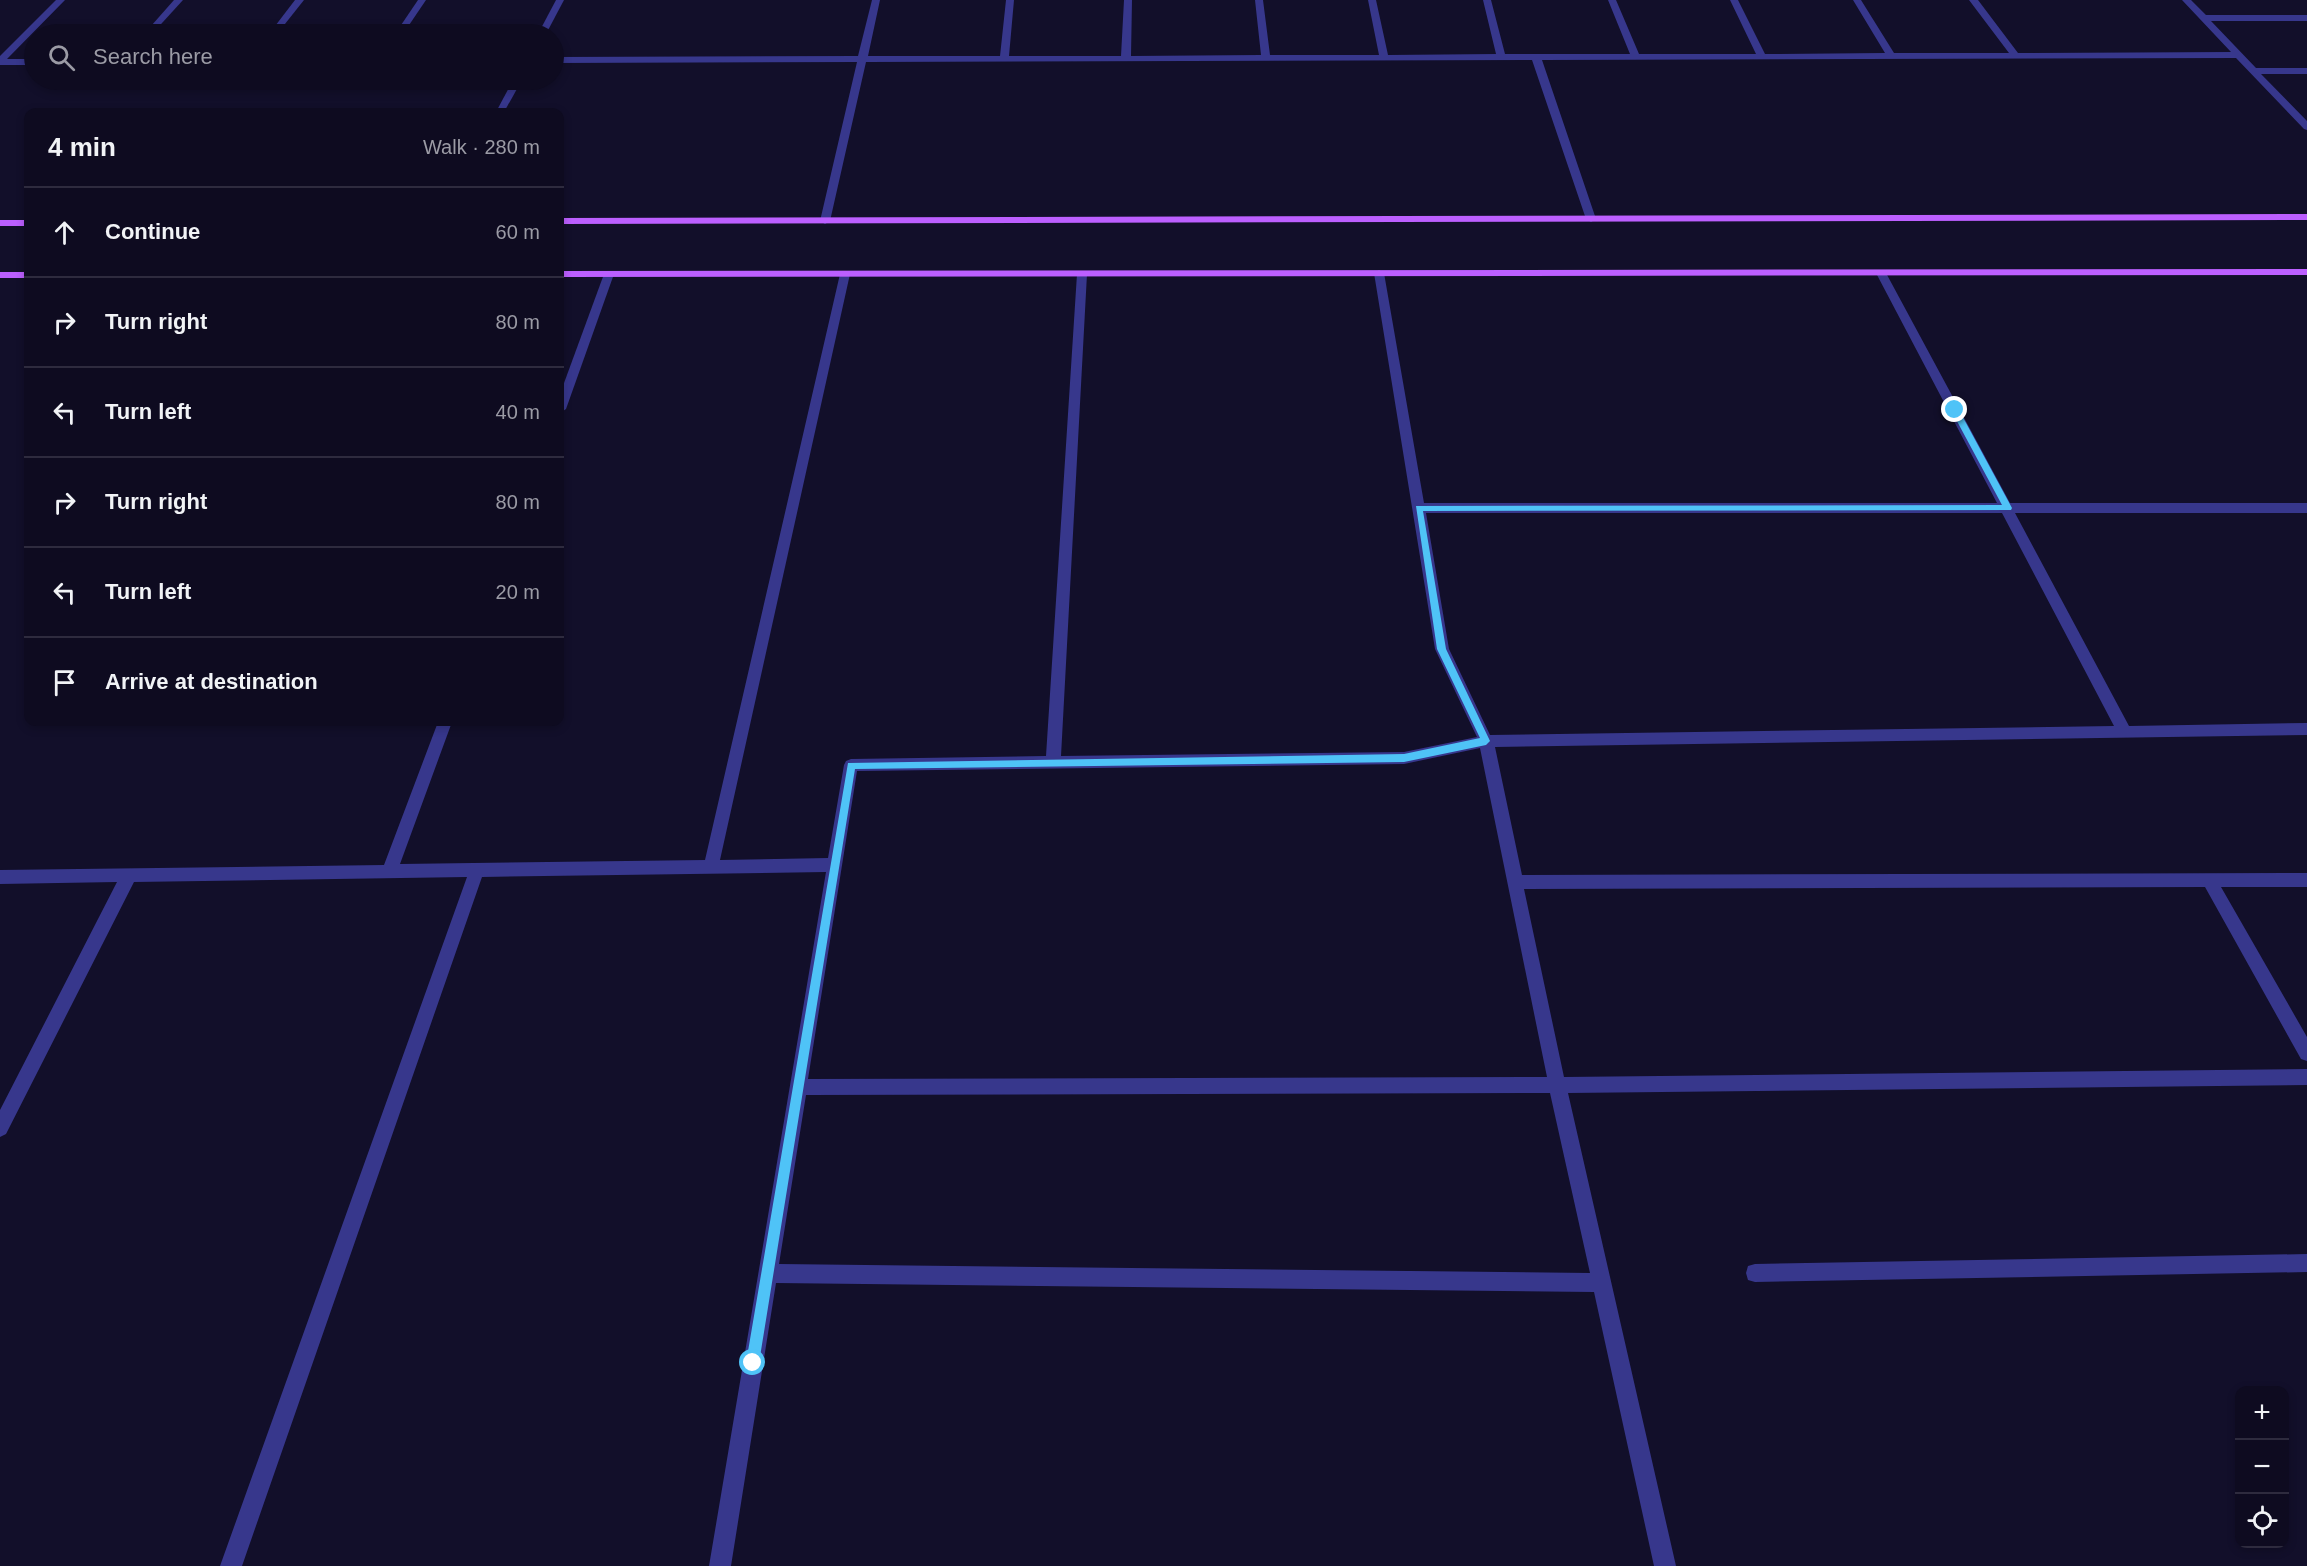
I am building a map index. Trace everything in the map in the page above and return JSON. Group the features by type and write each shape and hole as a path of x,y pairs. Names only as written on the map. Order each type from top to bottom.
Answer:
{"main road":[{"path":"564,221 2307,217"},
{"path":"0,223 24,223"},
{"path":"564,274 2307,272"},
{"path":"0,275 24,275"}],"street":[{"path":"37,24 61,0"},
{"path":"157,24 179,0"},
{"path":"281,24 300,0"},
{"path":"406,24 422,0"},
{"path":"547,24 560,0"},
{"path":"825,220 876,0"},
{"path":"1004,59 1010,0"},
{"path":"1126,58 1128,0"},
{"path":"1258,0 1266,58"},
{"path":"1372,0 1384,57"},
{"path":"1487,0 1501,57"},
{"path":"1612,0 1636,57"},
{"path":"1734,0 1762,57"},
{"path":"1857,0 1891,56"},
{"path":"1973,0 2016,56"},
{"path":"2186,0 2307,127"},
{"path":"2203,18 2307,18"},
{"path":"0,61 24,37"},
{"path":"564,60 2238,55"},
{"path":"1536,57 1591,219"},
{"path":"0,61 24,62"},
{"path":"2254,71 2307,71"},
{"path":"502,108 512,90"},
{"path":"1379,273 1442,649 1486,741 1557,1085 1665,1566"},
{"path":"1881,273 2008,508 2125,732"},
{"path":"564,398 609,274"},
{"path":"711,867 844,274"},
{"path":"1053,763 1082,274"},
{"path":"1419,508 2307,508"},
{"path":"390,870 444,726"},
{"path":"720,1566 851,765 1404,758 1486,741 2307,729"},
{"path":"0,877 834,865"},
{"path":"231,1566 477,870"},
{"path":"0,1128 129,875"},
{"path":"2209,879 2307,1053"},
{"path":"1514,882 2307,880"},
{"path":"798,1087 1557,1085 2307,1077"},
{"path":"1755,1273 2307,1263"},
{"path":"767,1273 1602,1283"}],"route":[{"path":"753,1363 851,765 1404,758 1486,741 1442,649 1419,508 2008,508 1955,410"}]}
